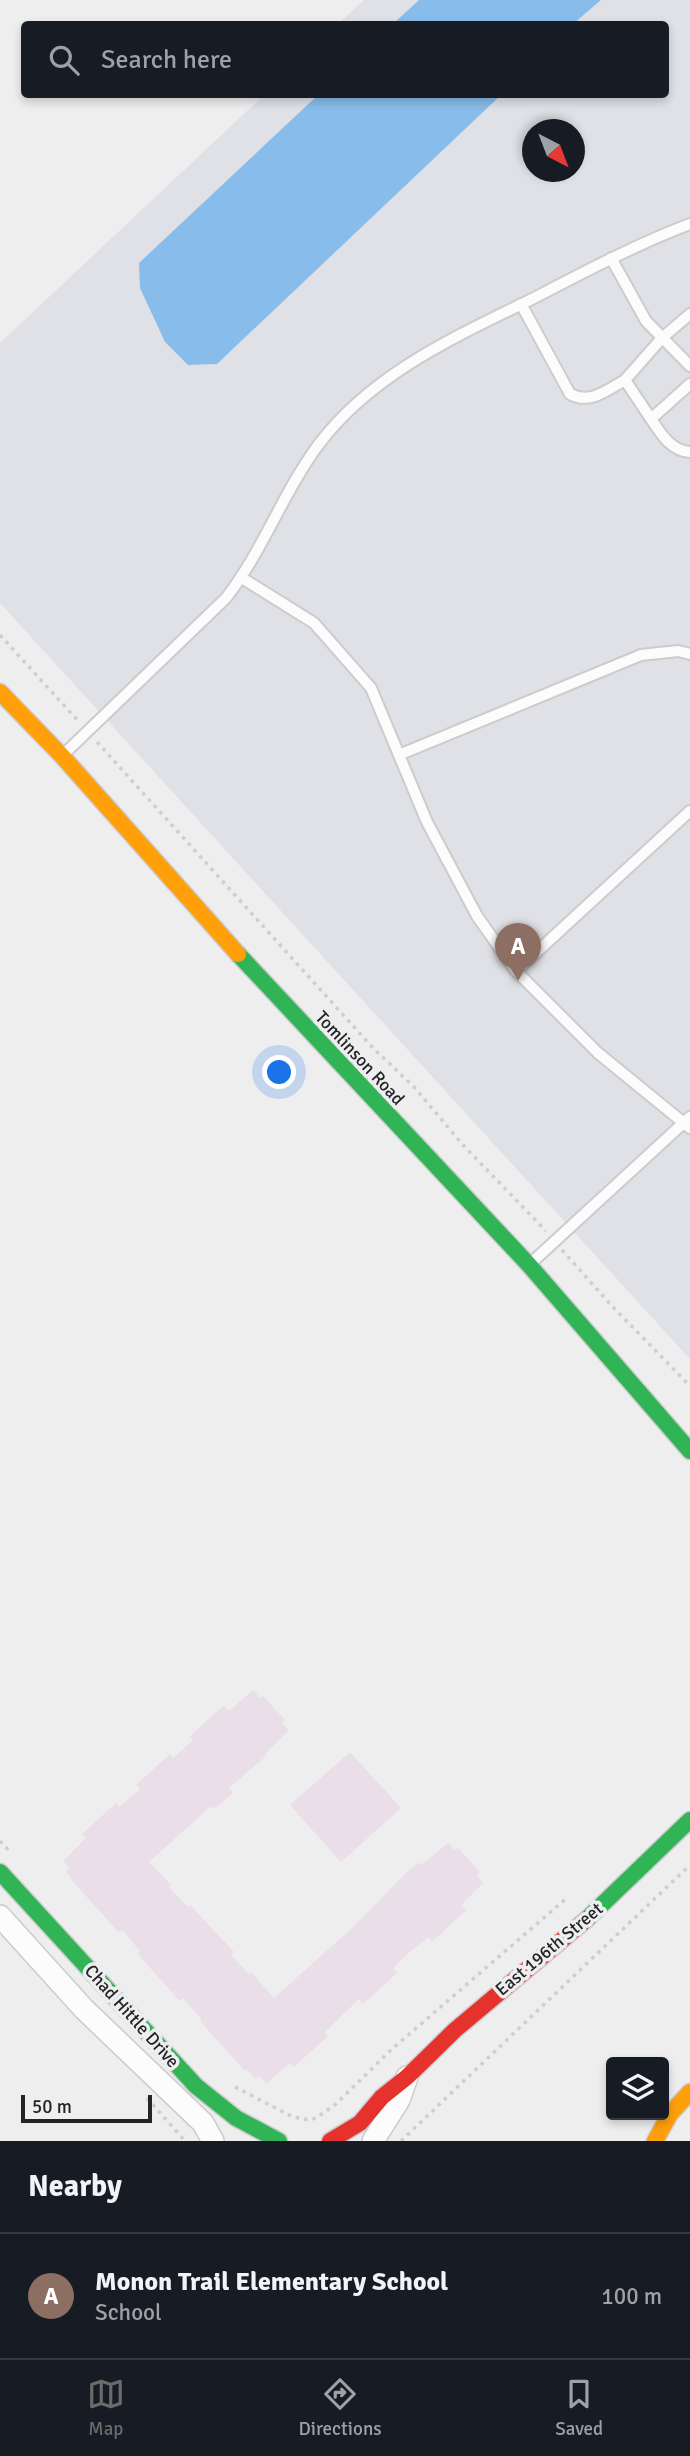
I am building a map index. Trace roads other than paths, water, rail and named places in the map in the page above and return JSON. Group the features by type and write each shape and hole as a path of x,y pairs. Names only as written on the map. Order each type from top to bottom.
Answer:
{"street":[{"name":"Tomlinson Road","path":"0,692 62,756 274,995 529,1265 690,1451"},
{"name":"East 196th Street","path":"330,2141 360,2123 383,2096 407,2077 473,2014 599,1909 690,1820"},
{"name":"Chad Hittle Drive","path":"0,1872 196,2087 248,2126 279,2141"},
{"name":"Chad Hittle Drive","path":"0,1916 84,2009 203,2123 214,2141"},
{"name":"East 196th Street","path":"373,2141 399,2100 407,2077"},
{"path":"655,2141 670,2114 690,2092"}],"lane":[{"path":"62,756 208,618 242,578 307,462 347,412 394,373 434,347 611,258 690,224"},
{"path":"611,258 646,321 690,366"},
{"path":"521,304 570,394 584,400 625,380 662,338 690,314"},
{"path":"625,380 671,445 679,451 690,452"},
{"path":"651,419 690,384"},
{"path":"242,578 314,623 371,688 401,754 427,822 477,916 516,971 598,1053 687,1123 529,1265"},
{"path":"401,754 641,655 678,651 690,654"},
{"path":"516,971 690,811"}],"water":[{"path":"419,0 601,0 576,21 396,21"},
{"path":"315,98 498,98 217,364 188,365 165,342 140,288 139,263"}],"place":[{"name":"Monon Trail Elementary School","path":"518,981"}]}
